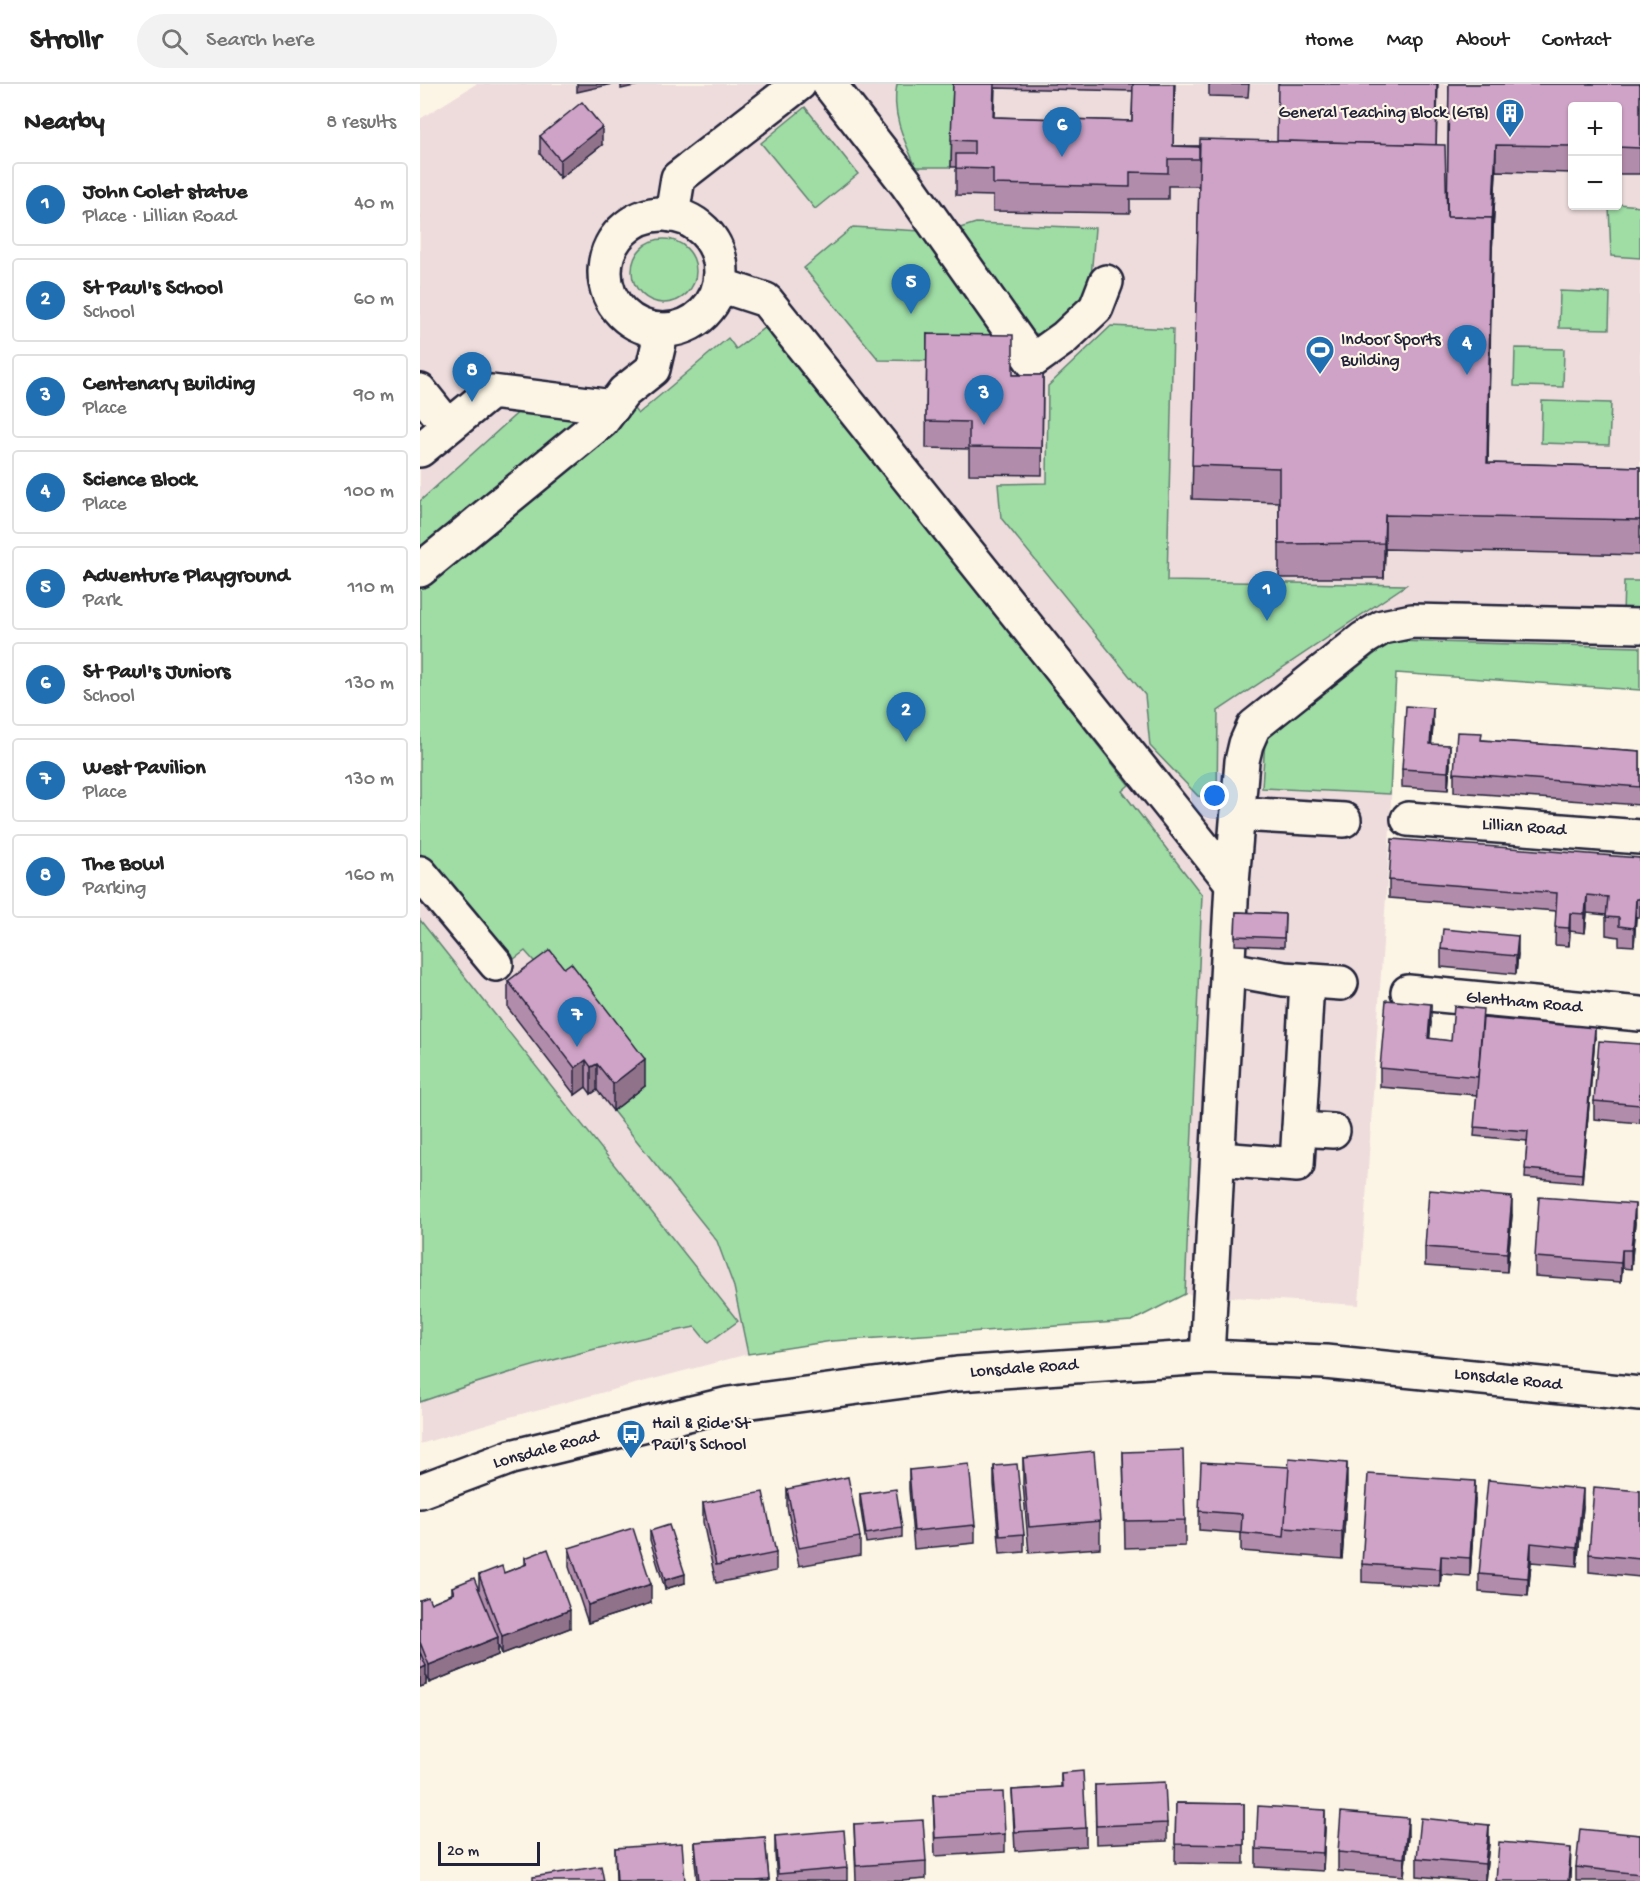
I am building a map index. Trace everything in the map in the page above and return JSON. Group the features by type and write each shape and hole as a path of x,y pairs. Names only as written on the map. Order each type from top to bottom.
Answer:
{"main road":[{"path":"672,215 678,178 799,84"},
{"path":"829,84 906,183 1032,361 1064,338 1096,308 1106,282"},
{"path":"653,215 672,215 690,221 705,232 711,240 721,266 720,285 712,303 699,318 681,327 662,330 643,327 627,317 614,303 607,286 605,267 610,248 620,232 635,221 653,215"},
{"path":"720,285 766,300 1233,883"},
{"path":"420,570 602,421 624,392 653,369 662,330"},
{"path":"420,391 448,426"},
{"path":"420,450 491,392 613,407"},
{"path":"1207,1357 1233,883 1242,761 1254,726 1363,639 1383,627 1412,621 1640,626"},
{"path":"1239,814 1344,820"},
{"name":"Lillian Road","path":"1408,819 1640,837"},
{"path":"420,873 496,963"},
{"path":"1229,969 1284,979 1341,983"},
{"path":"1219,1159 1297,1165 1307,981"},
{"name":"Glentham Road","path":"1408,992 1640,1014"},
{"path":"1299,1129 1333,1131"},
{"name":"Lonsdale Road","path":"420,1491 511,1457 729,1404 957,1374 1207,1357 1325,1362 1640,1394"}],"shaded area":[{"path":"476,84 1640,84 1640,690 1396,673 1389,852 1359,1305 1185,1294 1132,1321 832,1341 748,1354 506,1418 420,1444 420,119"}],"green space":[{"path":"897,84 953,84 951,167 916,167 897,116"},
{"path":"805,107 858,174 815,209 761,143"},
{"path":"1622,204 1640,206 1640,258 1611,256 1609,210 1622,210"},
{"path":"976,223 1095,228 1087,298 1041,335 1024,330 957,229"},
{"path":"853,227 921,231 1013,362 879,360 804,268"},
{"path":"664,239 682,245 690,253 696,271 690,289 682,297 664,303 646,297 638,289 632,271 638,253 646,245"},
{"path":"1560,291 1610,293 1609,329 1559,328"},
{"path":"1111,326 1173,329 1167,581 1406,585 1218,711 1217,799 1198,796 1150,746 1145,695 1001,518 998,484 1047,483 1048,386"},
{"path":"764,328 777,337 790,352 1129,785 1122,791 1202,895 1185,1294 1132,1321 832,1341 748,1354 734,1287 717,1241 613,1111 645,1086 525,951 514,959 420,853 420,583 634,409 638,414 728,338 736,349"},
{"path":"1515,348 1564,349 1563,387 1514,386"},
{"path":"1542,401 1611,403 1609,445 1541,443"},
{"path":"523,408 594,418 420,560 420,501"},
{"path":"1624,581 1640,581 1640,615 1623,615"},
{"path":"1391,641 1640,647 1640,690 1396,673 1390,794 1262,788 1265,740"},
{"path":"420,920 738,1321 708,1343 695,1327 660,1334 556,1359 420,1402"}],"building":[{"path":"953,84 994,84 993,117 1132,121 1133,84 1174,84 1173,146 1199,147 1199,159 1168,159 1168,173 1130,172 1130,187 993,184 993,169 956,168 956,154 974,154 974,141 951,140"},
{"path":"1278,84 1437,84 1436,145 1277,141"},
{"name":"General Teaching Block (GTB)","path":"1449,84 1640,84 1640,148 1622,147 1622,102 1568,102 1568,146 1496,145 1492,226 1492,218 1447,217"},
{"path":"582,102 602,127 560,160 540,136"},
{"name":"Indoor Sports Building","path":"1200,139 1445,145 1447,217 1492,218 1487,463 1640,467 1640,520 1385,515 1384,543 1279,544 1279,468 1192,465"},
{"path":"927,334 1013,335 1013,375 1043,375 1042,448 969,447 969,422 926,421"},
{"path":"1406,706 1433,708 1430,744 1450,745 1448,772 1402,769"},
{"path":"1457,732 1482,733 1481,740 1640,751 1640,787 1454,773"},
{"path":"1392,839 1640,858 1640,899 1636,899 1634,928 1619,926 1619,918 1606,917 1608,897 1587,895 1585,914 1570,913 1569,928 1555,927 1557,893 1389,880"},
{"path":"1236,912 1285,914 1284,938 1235,936"},
{"path":"1443,929 1518,936 1516,956 1441,949"},
{"path":"550,950 564,968 571,963 645,1059 613,1084 597,1064 591,1067 586,1060 575,1068 508,981"},
{"path":"1386,1000 1431,1004 1428,1038 1451,1041 1454,1006 1483,1009 1478,1077 1380,1068"},
{"path":"1483,1018 1595,1028 1582,1174 1525,1169 1528,1131 1474,1127"},
{"path":"1599,1041 1640,1044 1640,1105 1594,1101"},
{"path":"1429,1190 1512,1197 1507,1253 1425,1247"},
{"path":"1539,1197 1635,1204 1631,1250 1622,1250 1621,1263 1535,1257"},
{"path":"1183,1450 1185,1520 1125,1521 1123,1452"},
{"path":"1094,1451 1100,1521 1029,1527 1023,1458"},
{"path":"1289,1458 1347,1463 1342,1532 1284,1528"},
{"path":"1201,1462 1289,1467 1284,1537 1241,1533 1242,1514 1199,1511"},
{"path":"969,1464 975,1525 914,1531 909,1470"},
{"path":"1017,1464 1024,1534 1000,1536 994,1466"},
{"path":"1368,1474 1475,1481 1470,1558 1441,1556 1440,1569 1362,1564"},
{"path":"848,1477 860,1537 799,1548 787,1489"},
{"path":"1488,1480 1583,1489 1577,1548 1531,1543 1528,1578 1479,1574"},
{"path":"1594,1487 1640,1491 1640,1559 1589,1554"},
{"path":"896,1489 902,1528 866,1534 860,1494"},
{"path":"763,1492 776,1553 716,1565 703,1503"},
{"path":"669,1525 685,1574 665,1580 650,1531"},
{"path":"633,1528 651,1584 588,1605 569,1548"},
{"path":"548,1549 570,1610 502,1636 479,1575 502,1566 504,1573 527,1564 525,1558"},
{"path":"474,1578 498,1637 429,1665 420,1642 420,1600 428,1597 431,1603 454,1593 452,1587"},
{"path":"420,1652 426,1666 420,1669"},
{"path":"1083,1771 1086,1828 1015,1832 1012,1790 1062,1787 1061,1773"},
{"path":"1165,1782 1167,1823 1096,1826 1095,1785"},
{"path":"1003,1792 1005,1834 935,1838 933,1795"},
{"path":"1176,1803 1244,1804 1244,1845 1175,1844"},
{"path":"1258,1806 1325,1810 1323,1853 1256,1849"},
{"path":"1341,1812 1408,1818 1404,1858 1338,1852"},
{"path":"1421,1818 1489,1825 1485,1864 1417,1858"},
{"path":"923,1820 926,1861 856,1866 854,1824"},
{"path":"1580,1829 1640,1835 1640,1874 1576,1867"},
{"path":"844,1830 847,1868 778,1874 775,1836"},
{"path":"765,1837 769,1880 699,1881 695,1842"},
{"path":"1499,1842 1571,1848 1568,1881 1496,1881"},
{"path":"682,1843 685,1881 617,1881 615,1848"},
{"path":"601,1866 604,1881 533,1881 533,1877"}],"place":[{"name":"General Teaching Block (GTB)","path":"1510,138"},
{"name":"St Paul's Juniors","path":"1062,157"},
{"name":"Adventure Playground","path":"911,314"},
{"name":"Science Block","path":"1467,375"},
{"name":"Indoor Sports Building","path":"1320,376"},
{"name":"The Bowl","path":"472,402"},
{"name":"Centenary Building","path":"984,425"},
{"name":"John Colet statue","path":"1267,621"},
{"name":"St Paul's School","path":"906,742"},
{"name":"West Pavilion","path":"577,1047"},
{"name":"Hail & Ride St Paul's School","path":"631,1460"}]}
